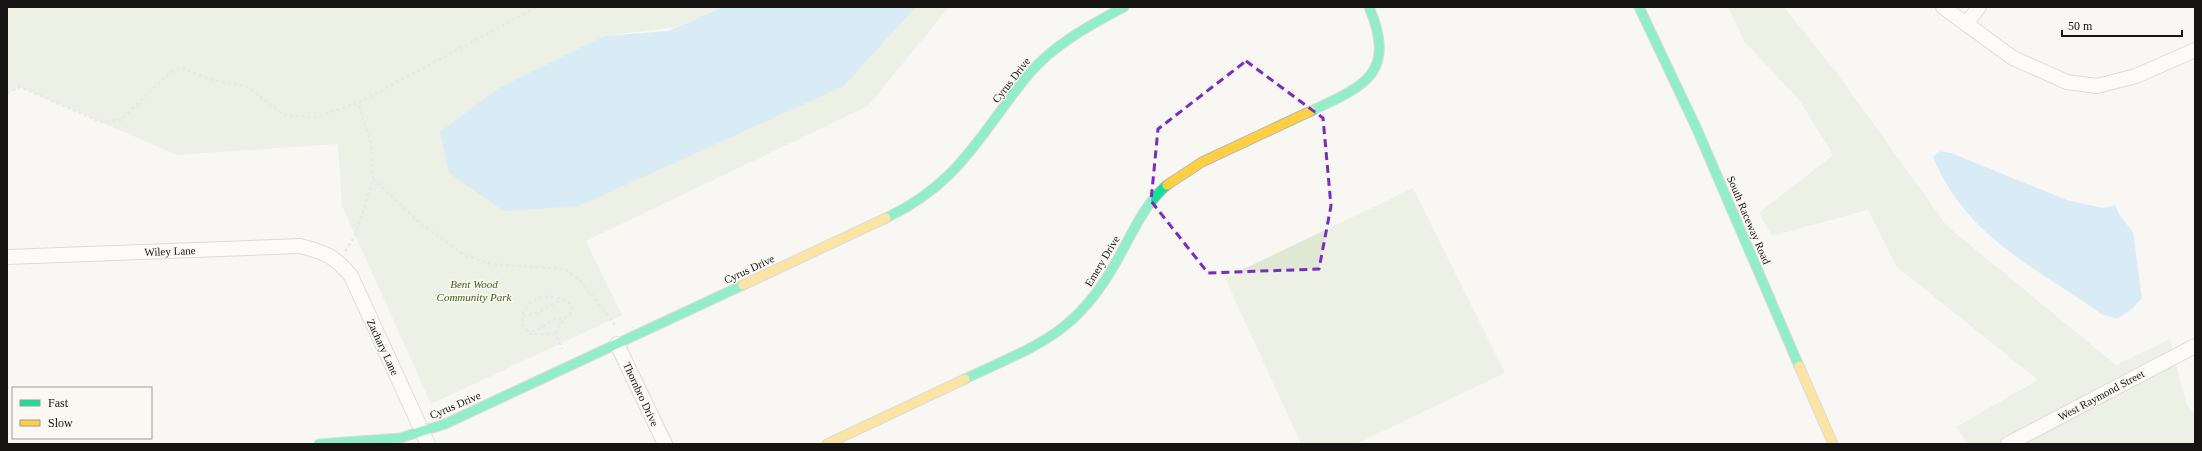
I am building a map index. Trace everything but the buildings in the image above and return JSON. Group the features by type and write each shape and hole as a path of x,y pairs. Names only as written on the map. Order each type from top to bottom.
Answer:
{"street":[{"name":"Cyrus Drive","path":"319,444 400,438 425,438 445,424 899,212 924,198 962,164 1040,61 1068,38 1124,7"},
{"name":"Emery Drive","path":"827,444 1039,344 1065,329 1079,316 1099,290 1144,212 1164,188 1178,177 1206,160 1352,92 1364,83 1377,66 1381,54 1381,40 1369,7"},
{"name":"South Raceway Road","path":"1639,7 1696,127 1833,444"},
{"path":"1943,7 2024,64 2067,82 2097,86 2136,76 2195,50"},
{"path":"1966,24 1978,7"},
{"name":"Wiley Lane","path":"7,257 300,246 335,259"},
{"name":"Zachary Lane","path":"335,259 351,276 425,438"},
{"name":"Thornbro Drive","path":"620,343 664,444"},
{"name":"West Raymond Street","path":"2008,444 2195,346"}],"path":[{"path":"7,93 20,87 101,122 108,122 121,120 170,73 182,68 212,80 248,87 284,115 316,117 358,103 537,7"},
{"path":"335,259 355,236 373,179 371,144 358,103"},
{"path":"373,179 420,223 466,256 492,264 566,269 580,280 614,322 620,343"},
{"path":"544,296 561,300 570,304 572,307 572,312 556,334 530,334 523,326 525,309 536,298 544,296"},
{"path":"523,316 536,313 561,300"},
{"path":"526,331 536,331 557,318 566,319"},
{"path":"556,334 571,366"}],"highlighted area":[{"path":"1246,61 1323,118 1331,206 1319,269 1208,273 1151,201 1158,129"}],"green space":[{"name":"Bent Wood Community Park","path":"7,7 723,7 676,27 604,36 844,86 916,7 949,7 868,106 586,241 622,315 431,404 342,206 338,144 177,155 20,87 7,93"},
{"path":"1728,7 1784,7 1837,73 1947,226 2116,365 2170,339 2186,403 2195,414 2195,444 1969,444 1956,427 2038,380 1896,266 1868,210 1772,236 1759,213 1833,155 1800,101 1744,41"},
{"path":"1413,188 1505,373 1356,444 1301,444 1225,278"}],"water":[{"path":"723,7 916,7 844,86 579,206 503,211 449,173 440,132 497,89 604,36 668,31"},
{"path":"1940,151 1951,153 2067,200 2103,208 2115,205 2119,214 2133,232 2142,298 2132,309 2117,319 2101,314 2028,265 1983,229 1964,209 1947,185 1933,157"}],"traffic: fast":[{"path":"886,218 911,204 933,189 951,173 981,137 1028,75 1049,54 1073,36 1124,7"},
{"path":"1311,111 1360,85 1371,74 1377,62 1379,48 1377,29 1369,7"},
{"path":"1639,7 1696,127 1799,366"},
{"path":"965,379 1031,348 1066,325 1082,310 1097,292 1112,269 1143,213 1158,193 1167,185"},
{"path":"319,444 400,438 445,424 743,285"}],"traffic: slow":[{"path":"1167,185 1202,162 1311,111"},
{"path":"743,285 886,218"},
{"path":"1799,366 1833,444"},
{"path":"827,444 965,379"}]}
